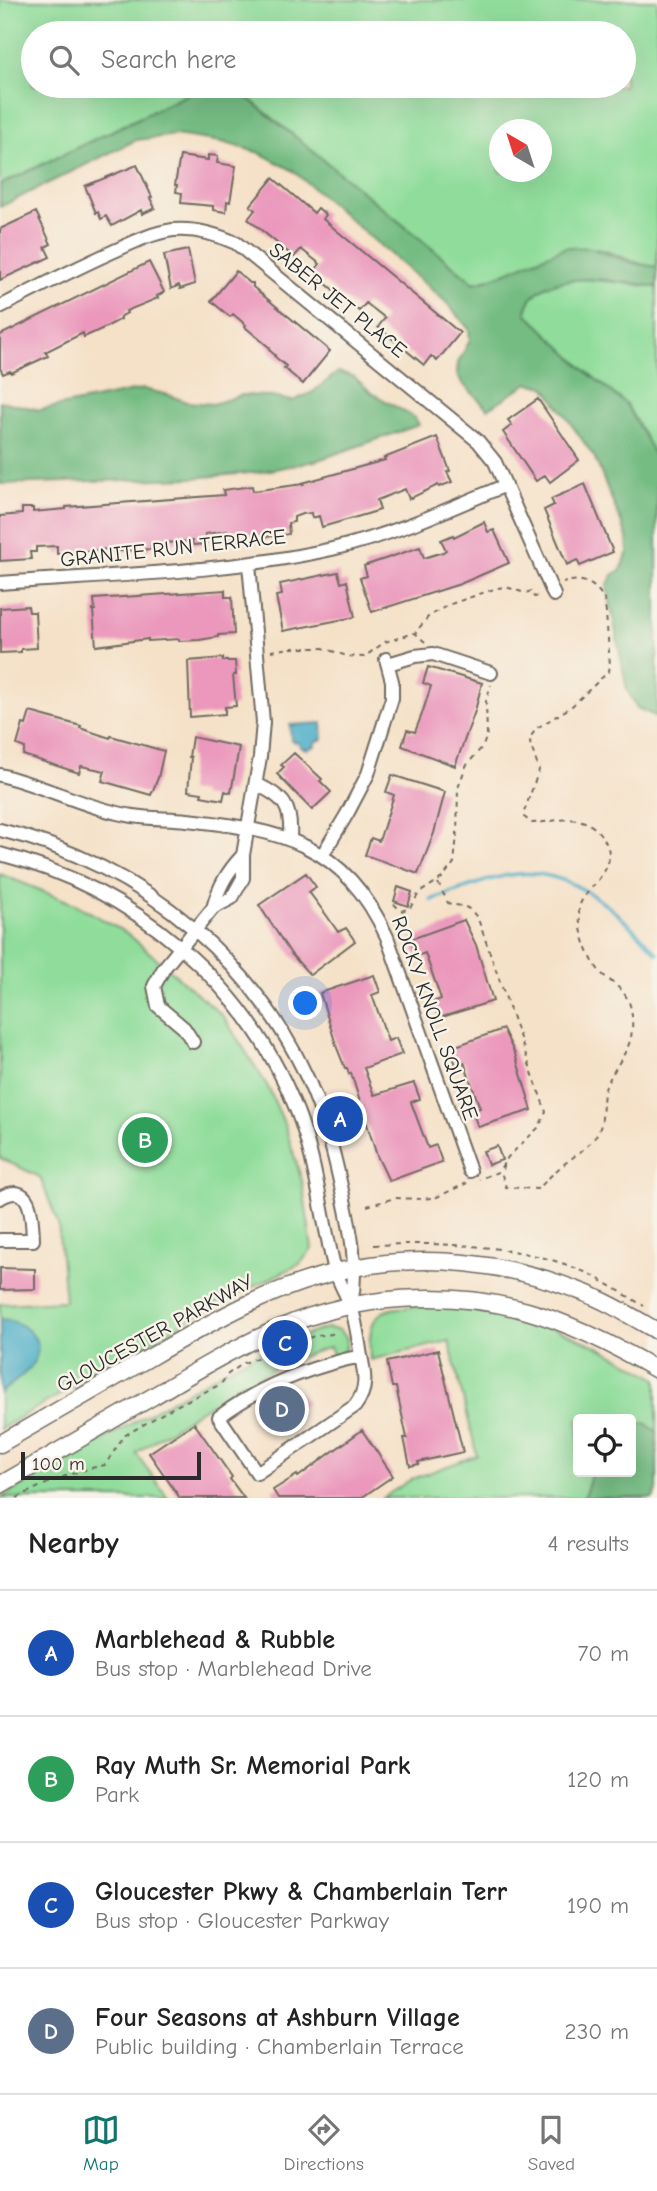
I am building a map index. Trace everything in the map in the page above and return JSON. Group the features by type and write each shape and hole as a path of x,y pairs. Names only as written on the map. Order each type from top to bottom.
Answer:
{"main road":[{"name":"GLOUCESTER PARKWAY","path":"0,1444 231,1311 261,1297 356,1267 450,1262 517,1271 579,1290 657,1331"},
{"path":"0,1485 257,1338 312,1316 351,1306 416,1299 457,1300 505,1306 527,1311 590,1334 657,1370"}],"street":[{"name":"SABER JET PLACE","path":"0,307 103,256 155,234 191,230 208,232 236,243 468,432 495,461 553,592"},
{"name":"GRANITE RUN TERRACE","path":"0,583 249,564 331,549 408,526 506,485"},
{"path":"193,1042 184,1028 158,1006 154,994 157,978 213,908 232,898 243,878 243,855 256,784 263,722 249,564"},
{"path":"323,854 368,774 392,698 387,661 433,654 491,673"},
{"name":"ROCKY KNOLL SQUARE","path":"0,775 134,816 248,828 289,838 323,854 359,888 383,928 470,1171"},
{"path":"256,784 276,794 286,805 291,823 289,838"},
{"path":"0,831 57,847 106,869 151,896 195,929 256,994 304,1071 318,1102 337,1164 356,1267 351,1306"},
{"path":"0,854 50,869 95,889 138,914 181,947 239,1008 284,1081 307,1139 336,1272 351,1306 361,1356 366,1381 365,1390 355,1406 257,1473 219,1417 247,1398 283,1380 331,1363 361,1356"},
{"path":"0,1198 14,1194 28,1201 32,1208 33,1240 0,1240"}],"path":[{"path":"267,651 323,648 347,656 364,657 385,642 415,633 436,610 498,588 506,587 525,593 532,591 537,598 572,580 595,586 601,593 605,601 609,671 572,707 537,728 531,736 530,743 539,770 524,817 532,823 569,818 589,825 599,832 608,848 607,865 579,909 583,934 591,957 600,972 629,1000 632,1010 631,1037 606,1088 599,1131 537,1189 506,1187 502,1175 508,1157 539,1127 545,1112 478,919 471,909 448,903 437,882"},
{"path":"415,633 426,642"},
{"path":"394,904 401,911 410,908 419,893 437,882 454,863 458,788 461,775 483,746 487,736 486,701 492,682 491,673"},
{"path":"367,1206 396,1198 423,1199 437,1196 492,1175 504,1165"},
{"path":"18,1498 70,1475 105,1465 124,1436 221,1384 228,1374 244,1363 314,1336 332,1334 334,1329"}],"green space":[{"path":"0,0 657,0 657,267 589,249 559,254 474,283 248,98 636,98 636,21 21,21 21,98 180,98 0,185"},
{"path":"180,98 248,98 474,283 490,279 566,247 591,248 633,263 657,267 657,287 602,280 562,281 545,287 532,297 526,313 587,372 626,404 653,452 657,471 657,717 637,708 627,690 607,586 613,575 621,570 628,552 627,537 595,458 545,387 528,383 488,409 461,382 457,373 458,363 470,340 469,329 446,302 292,170 260,153 222,142 176,135 136,140 0,207 0,185"},
{"path":"573,279 657,287 657,471 653,452 626,404 587,372 526,313 532,298 543,288"},
{"path":"338,372 353,376 372,393 415,418 419,425 315,461 260,472 192,478 0,484 0,401 40,410 143,389 186,402 213,404 242,395 293,401 313,392"},
{"path":"0,874 77,905 128,934 223,1016 268,1087 284,1123 302,1181 312,1249 300,1264 213,1306 0,1429 0,1393 30,1367 37,1345 9,1320 0,1319 0,1304 65,1301 58,1223 40,1177 0,1158"},
{"path":"429,1306 491,1312 548,1327 603,1349 657,1379 657,1432 645,1423 636,1424 636,1414 573,1414 573,1477 590,1477 584,1498 383,1498 410,1480 477,1455 449,1341 370,1360 371,1329 375,1320 388,1310"},
{"path":"326,1328 339,1330 347,1338 346,1348 339,1356 334,1356 330,1347 277,1367 229,1392 136,1453 168,1498 1,1498 234,1365 276,1345"},
{"path":"645,1423 657,1432 657,1490 653,1498 584,1498 590,1477 636,1477 636,1424"}],"water":[{"path":"322,723 323,739 315,742 315,746 307,749 291,741 290,725"},
{"path":"0,1319 17,1323 30,1332 35,1339 37,1354 30,1367 0,1393"}],"building":[{"path":"208,155 218,156 217,163 236,166 226,212 213,210 213,206 181,203 182,193 176,192 180,156 208,160"},
{"path":"137,165 155,208 142,214 141,210 112,226 106,216 101,219 98,212 96,213 85,186"},
{"path":"273,178 314,213 318,208 326,215 323,219 460,333 437,361 431,356 424,365 378,327 385,318 366,303 359,311 313,273 320,264 301,249 294,257 248,219 255,210 250,206"},
{"path":"36,212 51,244 45,247 50,257 0,280 0,229"},
{"path":"188,250 195,284 180,289 179,285 171,289 164,255"},
{"path":"149,262 164,292 157,296 158,298 126,311 121,319 106,327 84,337 83,333 45,352 48,356 3,374 0,368 0,335"},
{"path":"236,271 330,351 303,384 284,368 286,366 245,327 246,325 233,314 230,317 211,301"},
{"path":"538,399 579,460 550,482 545,475 536,481 503,432 512,425 508,420"},
{"path":"437,437 452,482 439,487 438,485 409,499 405,489 377,500 380,510 322,527 319,516 312,518 311,513 294,517 294,522 288,523 289,534 230,542 228,531 205,534 206,544 193,545 192,541 151,544 151,549 108,552 108,549 57,554 57,546 36,547 36,552 30,552 31,559 0,561 0,516 22,514 22,508 33,508 33,512 224,495 223,490 252,486 253,491 303,484 385,460 384,458"},
{"path":"585,484 613,552 580,566 577,560 567,565 544,510 554,505 551,499"},
{"path":"484,522 488,532 494,530 509,563 460,584 372,612 360,578 367,576 364,566 420,547 424,558 443,552 446,550 441,540 453,535 454,537"},
{"path":"338,572 341,583 347,581 355,617 283,631 276,596 282,595 280,584"},
{"path":"225,590 225,597 232,597 234,634 199,640 148,639 96,646 94,599"},
{"path":"28,606 29,612 35,612 37,648 0,653 0,608"},
{"path":"223,658 223,661 235,661 236,675 233,675 236,706 225,707 225,714 190,717 188,661"},
{"path":"428,667 482,683 455,766 402,746 407,730 415,732 422,714 431,686 423,683"},
{"path":"30,712 81,726 80,728 110,738 111,736 164,751 151,795 102,781 105,771 81,766 79,773 23,755 25,748 17,745 23,724 26,725"},
{"path":"192,737 239,747 231,793 225,791 223,800 188,791"},
{"path":"294,753 322,779 320,781 331,792 312,810 277,774 284,767 281,765"},
{"path":"392,775 445,792 434,833 418,874 365,855 371,838 379,841 394,795 386,792"},
{"path":"306,873 316,887 309,892 338,932 346,928 355,941 310,975 291,954 259,905"},
{"path":"398,887 412,892 408,906 394,901"},
{"path":"464,920 476,945 493,1001 439,1018 433,1002 441,999 425,953 417,956 411,939"},
{"path":"374,975 380,992 372,995 388,1041 396,1038 402,1054 364,1068 374,1095 414,1083 420,1099 411,1102 428,1148 436,1145 442,1162 389,1181 377,1156 351,1073 345,1068 337,1048 320,993"},
{"path":"503,1029 515,1054 532,1110 478,1127 472,1111 480,1108 464,1062 456,1065 450,1048"},
{"path":"497,1146 502,1160 488,1165 483,1151"},
{"path":"0,1268 35,1269 35,1289 0,1290"},
{"path":"438,1350 463,1452 410,1466 396,1387 392,1387 387,1362"},
{"path":"298,1391 307,1403 298,1410 300,1414 294,1418 296,1419 279,1428 270,1424 265,1418 269,1405 267,1402 281,1394 283,1396 287,1393 289,1397"},
{"path":"194,1423 244,1498 180,1498 149,1453"},
{"path":"362,1430 393,1476 361,1498 278,1498 273,1490 297,1475 298,1477"}],"waterway":[{"path":"431,900 509,875 553,877 573,884 610,908 657,953"}],"place":[{"name":"Marblehead & Rubble","path":"340,1119"},
{"name":"Ray Muth Sr. Memorial Park","path":"145,1140"},
{"name":"Gloucester Pkwy & Chamberlain Terr","path":"285,1343"},
{"name":"Four Seasons at Ashburn Village","path":"282,1409"}]}
